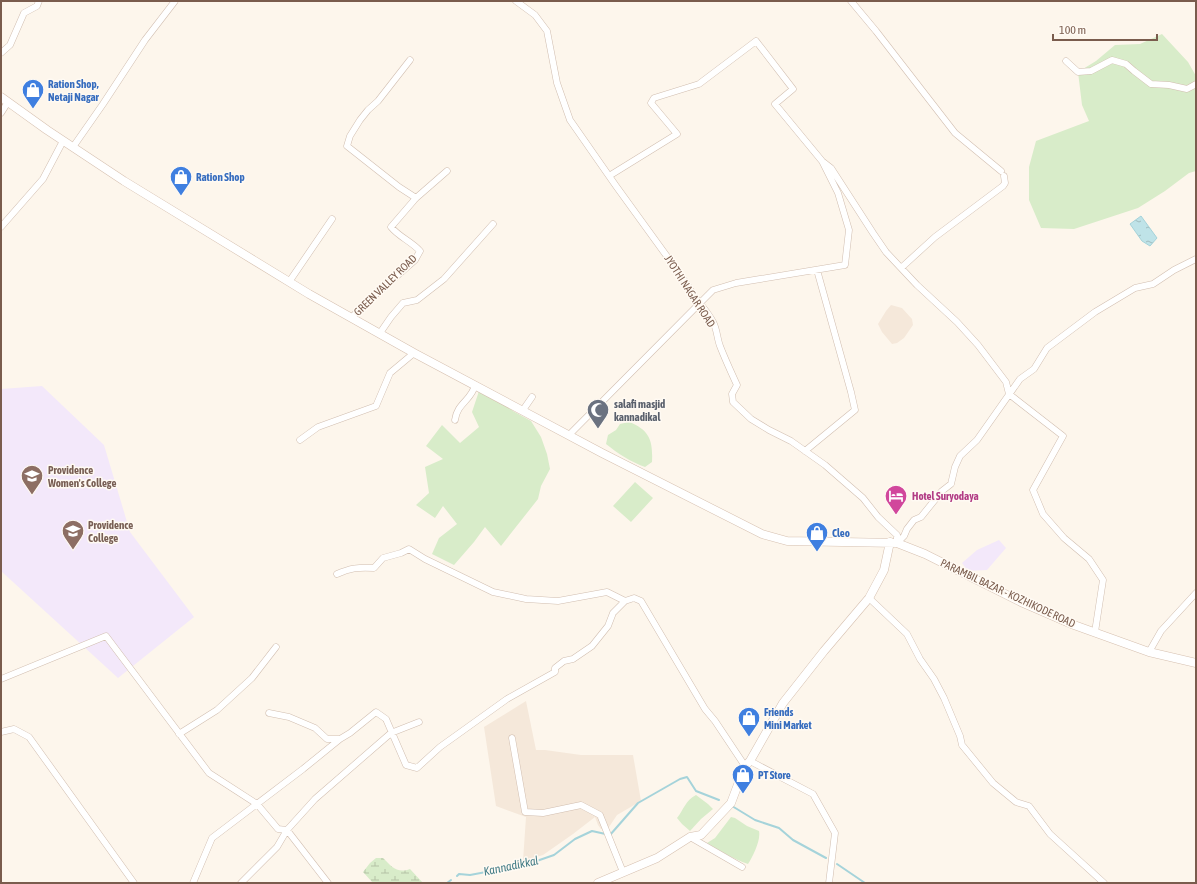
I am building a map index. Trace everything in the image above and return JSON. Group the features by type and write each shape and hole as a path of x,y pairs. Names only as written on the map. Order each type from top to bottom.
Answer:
{"main road":[{"path":"1,97 63,141 124,181 289,282 414,353 602,453 762,534 787,541 894,542 884,570 869,598 824,651 783,703 748,763 731,803 701,835 690,837 657,858 598,883"},
{"name":"PARAMBIL BAZAR - KOZHIKODE ROAD","path":"894,542 925,554 1022,602 1074,625 1149,652 1196,663"}],"street":[{"path":"1,53 10,45 24,13 37,6 39,1"},
{"path":"73,147 145,40 175,1"},
{"name":"JYOTHI NAGAR ROAD","path":"516,1 535,15 548,31 556,83 570,120 657,241 687,284 691,293 712,320 719,344 737,385 732,394 734,402 751,419 791,441 824,465 863,498 878,517 897,535 894,542"},
{"path":"851,1 954,133 1002,174 1005,183 935,237 901,268"},
{"path":"609,176 677,134 651,103 654,98 699,84 756,41 793,89 775,104 822,161 831,168 879,243 901,268 957,322 978,345 1006,382 1009,394 1063,436 1033,490 1043,514 1064,538 1089,558 1103,580 1095,632"},
{"path":"410,60 378,101 360,120 350,136 347,146 399,187 416,198"},
{"path":"1066,61 1078,72 1091,71 1112,60 1126,64 1151,84 1169,85 1188,89 1196,84"},
{"path":"1,113 8,102"},
{"path":"1,226 43,179 63,141"},
{"path":"569,435 714,290 736,282 845,265 849,230 838,193 822,161"},
{"name":"GREEN VALLEY ROAD","path":"352,318 367,302 415,260 420,251 391,228 416,198 447,171"},
{"path":"289,282 332,219"},
{"path":"380,333 391,317 404,303 417,300 444,279 493,224"},
{"path":"894,542 904,536 914,520 921,517 942,491 950,484 960,456 977,440 1009,394 1020,380 1034,369 1047,348 1095,312 1135,288 1153,284 1174,270 1196,259"},
{"path":"805,451 855,410 817,270"},
{"path":"300,440 318,427 376,406 390,373 414,353"},
{"path":"455,420 457,411 464,400 472,393 475,385"},
{"path":"523,410 532,397"},
{"path":"337,574 348,569 361,567 374,568 383,558 409,549 425,559 493,592 526,599 558,601 607,592 625,601"},
{"path":"1149,652 1161,631 1196,593"},
{"path":"193,883 212,838 376,712 386,719 406,765 417,768 440,747 507,699 555,672 555,668 564,661 574,659 592,646 608,626 613,613 625,601 634,598 641,601 704,709 748,763 813,794 835,833 830,883"},
{"path":"869,598 907,634 920,659 934,679 944,698 960,736 962,745 994,783 1016,802 1029,806 1050,834 1104,883"},
{"path":"1,680 106,636 209,773 257,804 278,829 288,830 328,883"},
{"path":"180,734 217,710 252,678 276,647"},
{"path":"269,713 290,717 309,725 315,728 327,739 340,739"},
{"path":"241,883 277,847 288,830 316,799 391,733 419,722"},
{"path":"1,732 14,729 28,738 134,883"},
{"path":"512,738 525,812 543,813 581,805 600,815 623,872"},
{"path":"690,837 742,867"}],"shaded area":[{"path":"891,305 902,308 912,319 913,325 904,338 897,343 892,344 882,332 878,324"},
{"name":"Providence College","path":"42,386 104,445 130,532 194,617 118,678 1,571 1,389"},
{"path":"999,540 1006,548 987,570 968,571 962,563 977,550"},
{"path":"526,701 536,750 581,755 633,755 641,801 617,815 607,830 601,829 595,817 543,855 523,861 526,817 496,806 484,727"}],"green space":[{"path":"1162,34 1188,62 1196,76 1196,171 1189,173 1165,191 1138,208 1074,229 1041,228 1029,200 1029,167 1036,141 1089,121 1082,105 1078,72 1096,61 1115,45 1140,44"},
{"path":"480,388 500,398 513,411 531,421 541,437 550,469 541,486 538,499 501,546 485,527 454,565 432,554 439,538 457,524 443,506 435,518 416,505 429,493 425,467 443,459 426,446 442,425 460,443 479,427 472,412"},
{"path":"629,422 642,429 649,437 651,442 652,462 645,467 624,457 606,444 608,435 616,430 620,424"},
{"path":"635,482 653,498 631,522 613,506"},
{"path":"696,795 713,809 690,831 677,818 687,803"},
{"path":"731,817 759,831 758,843 748,864 707,843 715,838"},
{"path":"376,858 383,858 392,866 401,871 410,869 423,883 373,883 363,872"}],"water":[{"path":"1141,216 1157,238 1150,246 1142,241 1130,224"}],"waterway":[{"name":"Kannadikkal","path":"457,876 459,874 470,875 528,864 554,855 575,839 592,831 610,835 638,803 680,779 687,777 696,791 719,800"},
{"name":"Kannadikkal","path":"732,806 755,820 779,828 793,840 826,858"},
{"name":"Kannadikkal","path":"837,864 865,883"},
{"name":"Kannadikkal","path":"447,883 451,880"}],"place":[{"name":"Ration Shop, Netaji Nagar","path":"33,110"},
{"name":"Ration Shop","path":"181,196"},
{"name":"salafi masjid kannadikal","path":"598,430"},
{"name":"Providence Women's College","path":"32,496"},
{"name":"Hotel Suryodaya","path":"896,516"},
{"name":"Providence College","path":"73,550"},
{"name":"Cleo","path":"817,552"},
{"name":"Friends Mini Market","path":"749,738"},
{"name":"PT Store","path":"743,794"}]}
